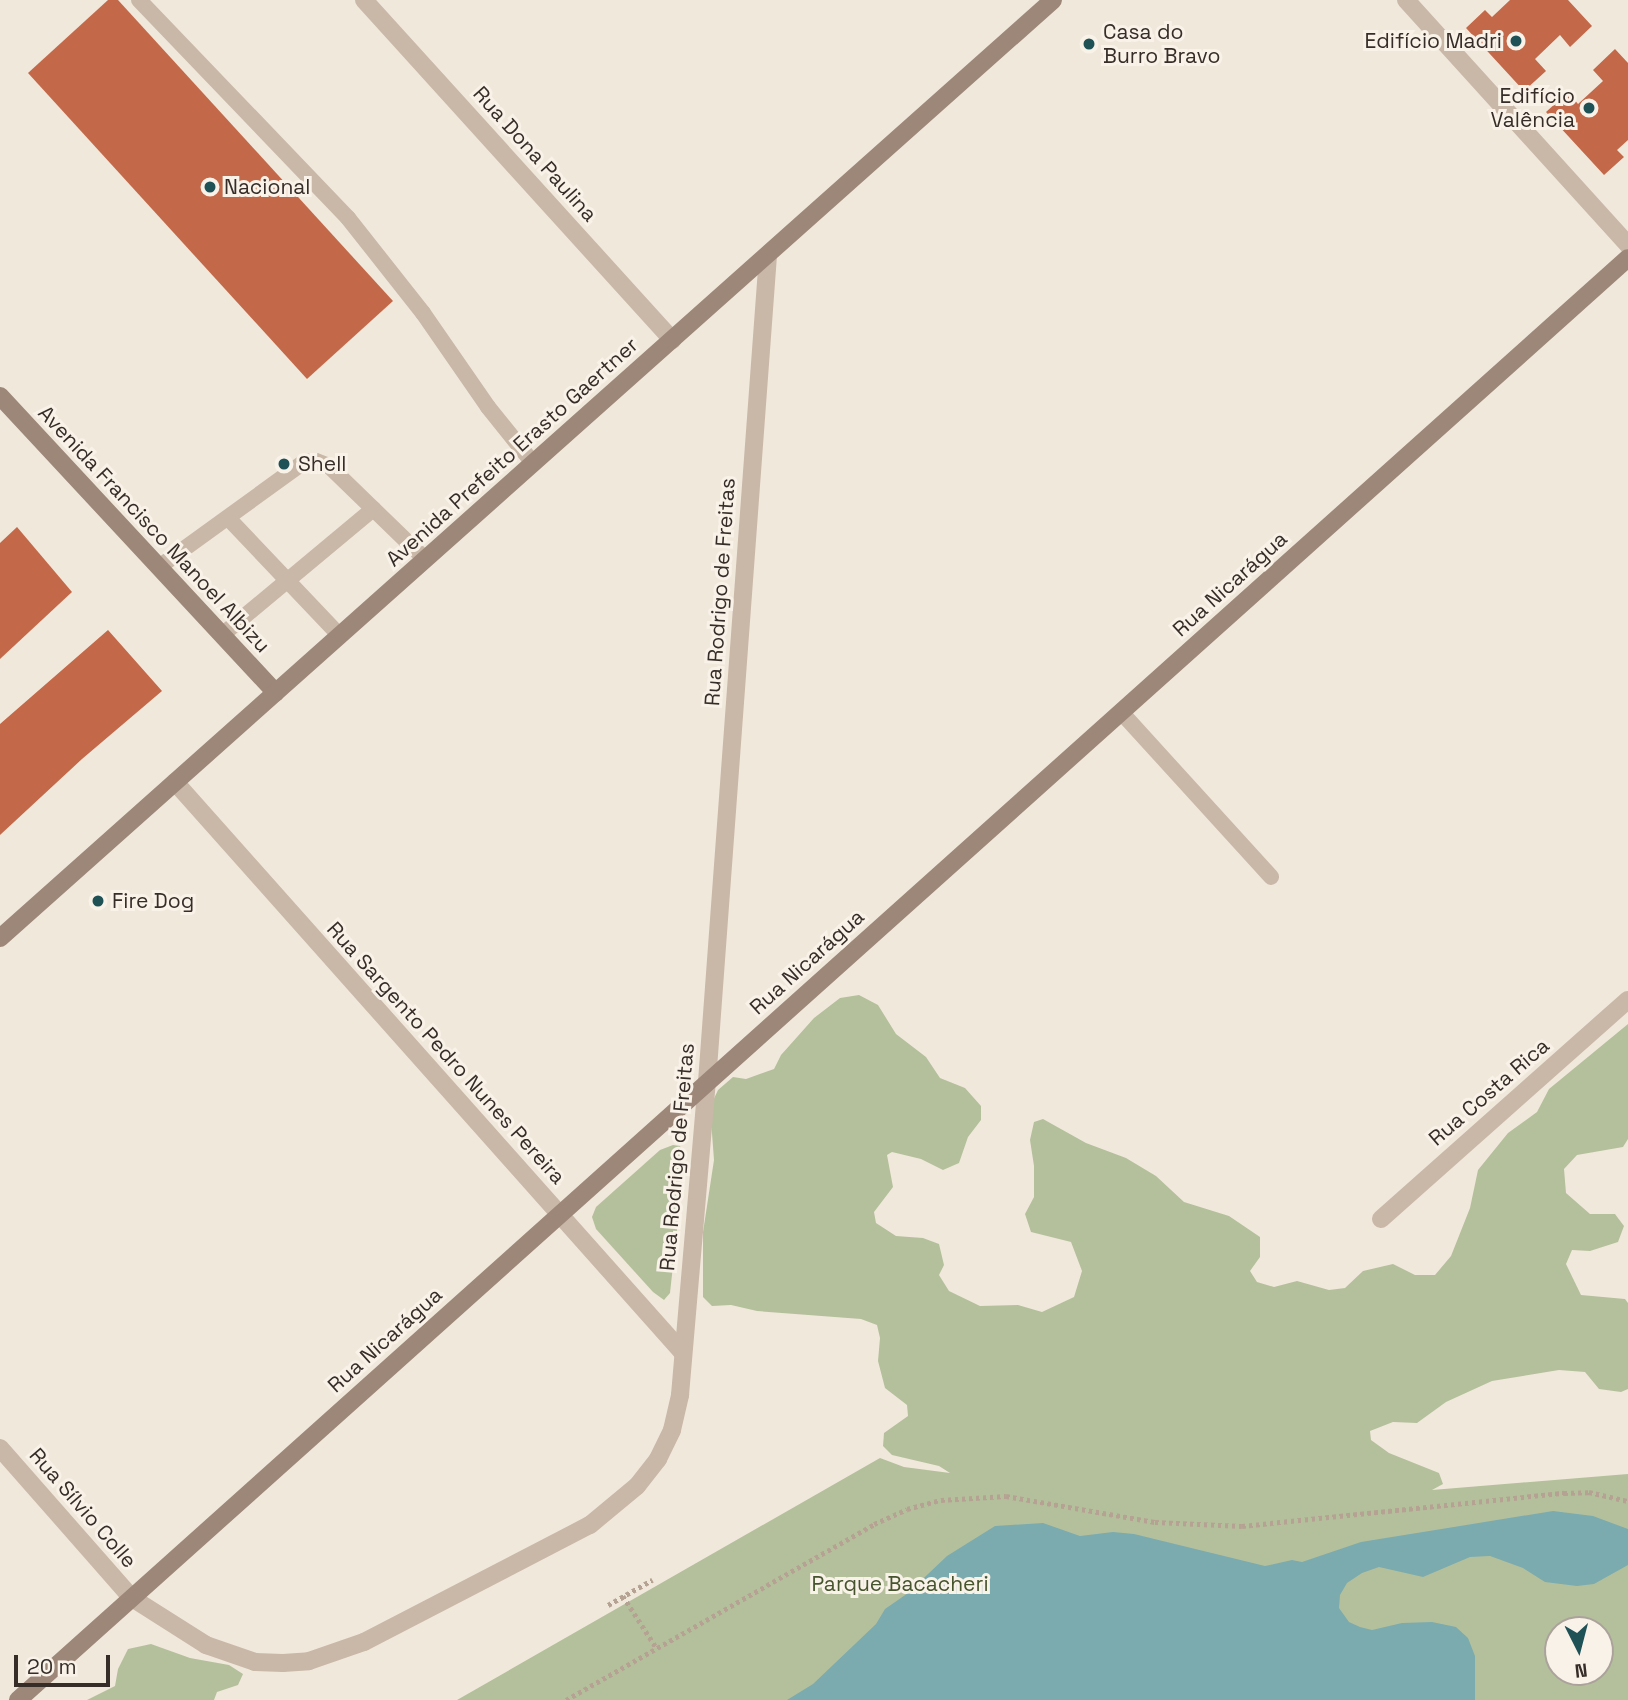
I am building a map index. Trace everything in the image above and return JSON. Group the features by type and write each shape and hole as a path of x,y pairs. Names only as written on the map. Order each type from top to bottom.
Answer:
{"main road":[{"name":"Avenida Prefeito Erasto Gaertner","path":"0,938 1054,0"},
{"name":"Rua Nicarágua","path":"18,1700 1628,258"},
{"name":"Avenida Francisco Manoel Albizu","path":"0,396 275,693"}],"street":[{"name":"Rua Dona Paulina","path":"364,0 673,340"},
{"path":"1406,0 1628,245"},
{"name":"Rua Rodrigo de Freitas","path":"132,1598 181,1633 205,1645 255,1662 309,1661 364,1642 590,1525 637,1486 658,1459 672,1430 680,1395 707,1082 768,255"},
{"name":"Rua Sargento Pedro Nunes Pereira","path":"175,782 683,1353"},
{"name":"Rua Costa Rica","path":"1381,1219 1628,1000"},
{"name":"Rua Sílvio Colle","path":"0,1448 132,1598"}],"lane":[{"path":"139,0 348,218 423,313 488,407 533,463"},
{"path":"159,567 229,519 304,462 316,461 329,466 425,559"},
{"path":"222,635 373,509"},
{"path":"229,519 340,636"},
{"path":"1121,712 1271,877"}],"path":[{"path":"566,1700 874,1524 907,1509 941,1500 1006,1496 1155,1522 1229,1526 1283,1524 1564,1493 1589,1492 1628,1501"},
{"path":"608,1605 652,1580"},
{"path":"623,1596 656,1647"}],"green space":[{"name":"Parque Bacacheri","path":"859,995 878,1005 896,1034 926,1057 940,1078 965,1088 981,1106 981,1120 968,1137 959,1163 943,1170 921,1159 892,1152 887,1155 893,1187 874,1212 876,1223 896,1236 923,1238 939,1244 944,1265 939,1275 949,1291 980,1306 1018,1305 1042,1312 1074,1297 1082,1271 1071,1242 1031,1232 1025,1214 1034,1197 1034,1166 1030,1140 1034,1122 1043,1119 1086,1143 1126,1158 1156,1176 1184,1202 1229,1216 1260,1237 1260,1257 1250,1271 1257,1282 1274,1287 1297,1281 1329,1290 1345,1288 1363,1271 1393,1264 1415,1275 1435,1275 1451,1256 1470,1208 1478,1170 1508,1133 1537,1112 1549,1089 1628,1024 1628,1139 1623,1147 1577,1155 1564,1169 1566,1193 1590,1214 1615,1214 1624,1226 1618,1242 1590,1251 1572,1250 1566,1264 1581,1295 1625,1299 1628,1303 1628,1389 1621,1392 1599,1389 1585,1372 1559,1370 1492,1381 1446,1402 1417,1423 1393,1422 1370,1431 1371,1440 1389,1453 1439,1473 1443,1484 1432,1490 1628,1474 1628,1700 457,1700 880,1458 904,1467 950,1473 939,1466 892,1455 883,1446 884,1433 908,1416 907,1405 885,1388 878,1361 880,1338 877,1325 861,1319 757,1311 731,1305 712,1306 703,1297 703,1232 714,1160 710,1107 718,1090 733,1077 746,1079 774,1069 781,1055 814,1018 840,998"},
{"path":"673,1145 680,1146 685,1157 670,1293 664,1300 653,1292 596,1229 592,1217 596,1207 660,1150"},
{"path":"151,1644 190,1658 229,1665 243,1674 238,1685 217,1692 214,1700 87,1700 115,1686 118,1669 128,1649"}],"water":[{"path":"1553,1511 1593,1516 1628,1529 1628,1565 1594,1584 1577,1586 1545,1582 1523,1568 1490,1556 1470,1557 1423,1577 1379,1567 1362,1573 1347,1583 1340,1595 1339,1608 1349,1622 1360,1627 1372,1630 1402,1623 1432,1622 1456,1627 1468,1638 1475,1656 1475,1700 787,1700 813,1684 876,1624 885,1609 908,1593 947,1556 995,1526 1043,1523 1080,1536 1113,1532 1134,1534 1265,1566 1292,1560 1302,1562 1361,1542"}],"building":[{"name":"Nacional","path":"108,0 118,0 393,301 307,379 28,73"},
{"name":"Edifício Madri","path":"1510,0 1568,0 1592,26 1570,47 1560,35 1535,59 1546,71 1524,91 1466,28 1485,10 1492,17"},
{"name":"Edifício Valência","path":"1615,49 1628,63 1628,140 1617,150 1624,157 1604,175 1546,112 1568,92 1578,104 1603,81 1593,70"},
{"path":"17,527 72,592 0,659 0,543"},
{"path":"108,630 162,691 82,759 0,835 0,724"}],"place":[{"name":"Edifício Madri","path":"1516,41"},
{"name":"Casa do Burro Bravo","path":"1089,44"},
{"name":"Edifício Valência","path":"1589,108"},
{"name":"Nacional","path":"210,187"},
{"name":"Shell","path":"284,464"},
{"name":"Fire Dog","path":"98,901"}]}
